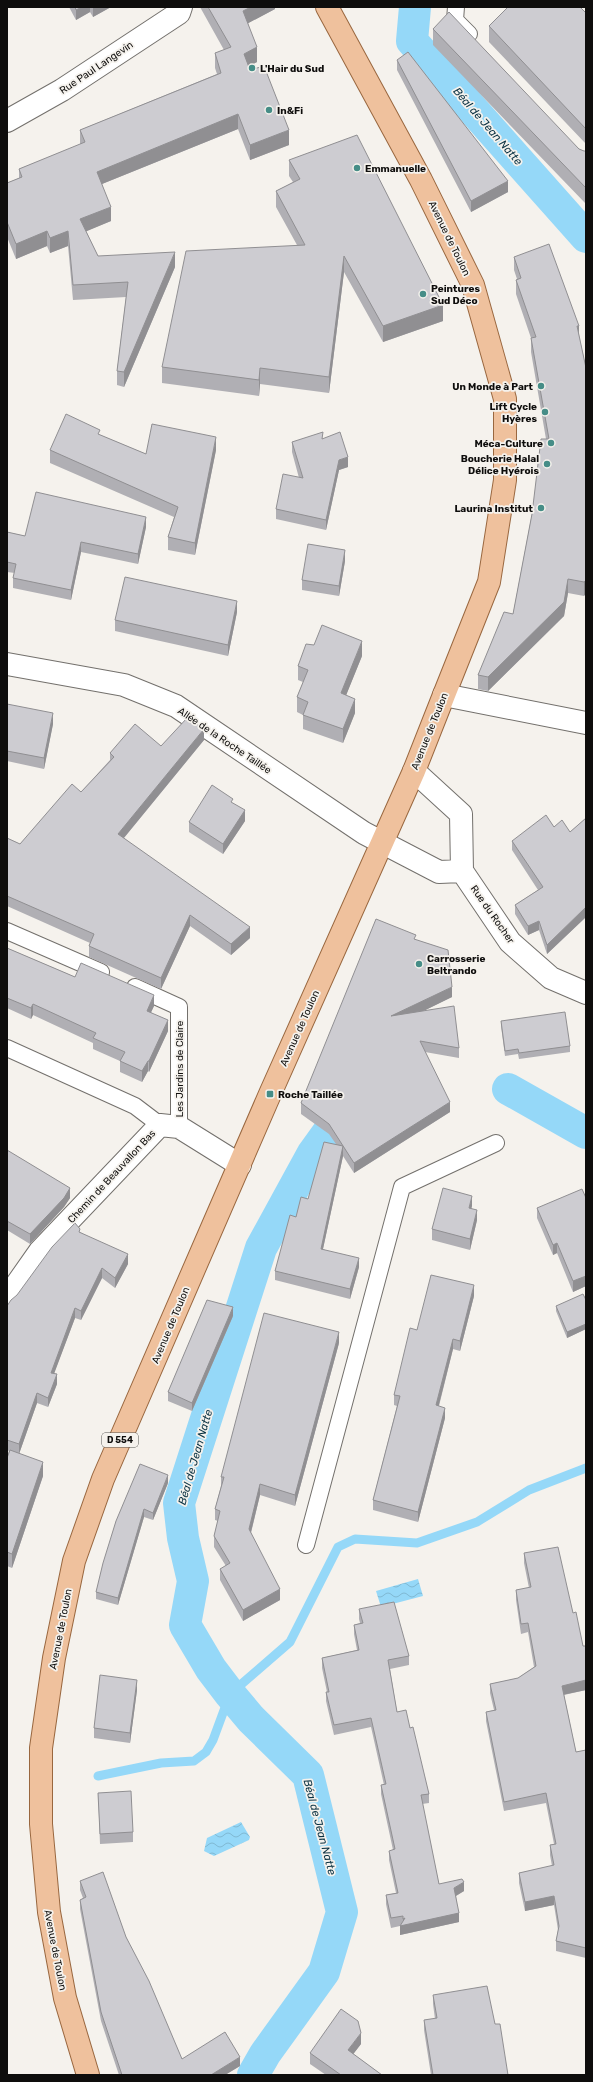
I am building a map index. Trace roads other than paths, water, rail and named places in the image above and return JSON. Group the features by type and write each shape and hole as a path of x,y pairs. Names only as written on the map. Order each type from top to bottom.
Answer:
{"main road":[{"name":"Avenue de Toulon","path":"88,2075 66,1998 49,1912 41,1824 41,1748 54,1658 74,1561 103,1479 381,842 414,771 489,582 505,480 505,400 473,285 422,180 327,7"}],"street":[{"name":"Rue Paul Langevin","path":"7,121 62,90 179,13 181,7"},
{"name":"Allée de la Roche Taillée","path":"7,664 124,685 176,706 364,833 439,872 462,871"},
{"path":"444,695 586,723"},
{"path":"414,771 461,814 462,871"},
{"name":"Rue du Rocher","path":"462,871 510,942 551,978 586,993"},
{"path":"170,1126 240,1164"},
{"name":"Chemin de Beauvallon Bas","path":"7,1298 40,1251 170,1126"}],"lane":[{"path":"456,7 455,20 480,47"},
{"name":"Les Jardins de Claire","path":"7,931 179,1007 170,1126"},
{"path":"7,1048 135,1106 170,1126"},
{"path":"306,1545 402,1187 496,1143"}],"water":[{"path":"418,1579 423,1596 381,1607 376,1591"},
{"path":"241,1822 250,1837 249,1840 214,1856 204,1851 207,1838"}],"waterway":[{"name":"Béal de Jean Natte","path":"415,7 412,41 586,237"},
{"name":"Béal de Jean Natte","path":"508,1089 586,1133"},
{"name":"Béal de Jean Natte","path":"253,2075 265,2054 324,1972 342,1912 308,1775 251,1719 230,1694 211,1669 185,1625 193,1581 183,1538 179,1503 261,1248 313,1153 344,1110 357,1100"},
{"path":"98,1776 161,1763 194,1761 206,1752 213,1740 230,1694 290,1642 338,1547 355,1539 417,1543 477,1522 529,1490 586,1468"}],"place":[{"name":"L'Hair du Sud","path":"252,68"},
{"name":"In&Fi","path":"269,110"},
{"name":"Emmanuelle","path":"357,168"},
{"name":"Peintures Sud Déco","path":"423,294"},
{"name":"Un Monde à Part","path":"541,386"},
{"name":"Lift Cycle Hyères","path":"545,412"},
{"name":"Méca-Culture","path":"551,443"},
{"name":"Boucherie Halal Délice Hyérois","path":"547,464"},
{"name":"Laurina Institut","path":"541,508"},
{"name":"Carrosserie Beltrando","path":"419,964"},
{"name":"Roche Taillée","path":"270,1094"}]}
